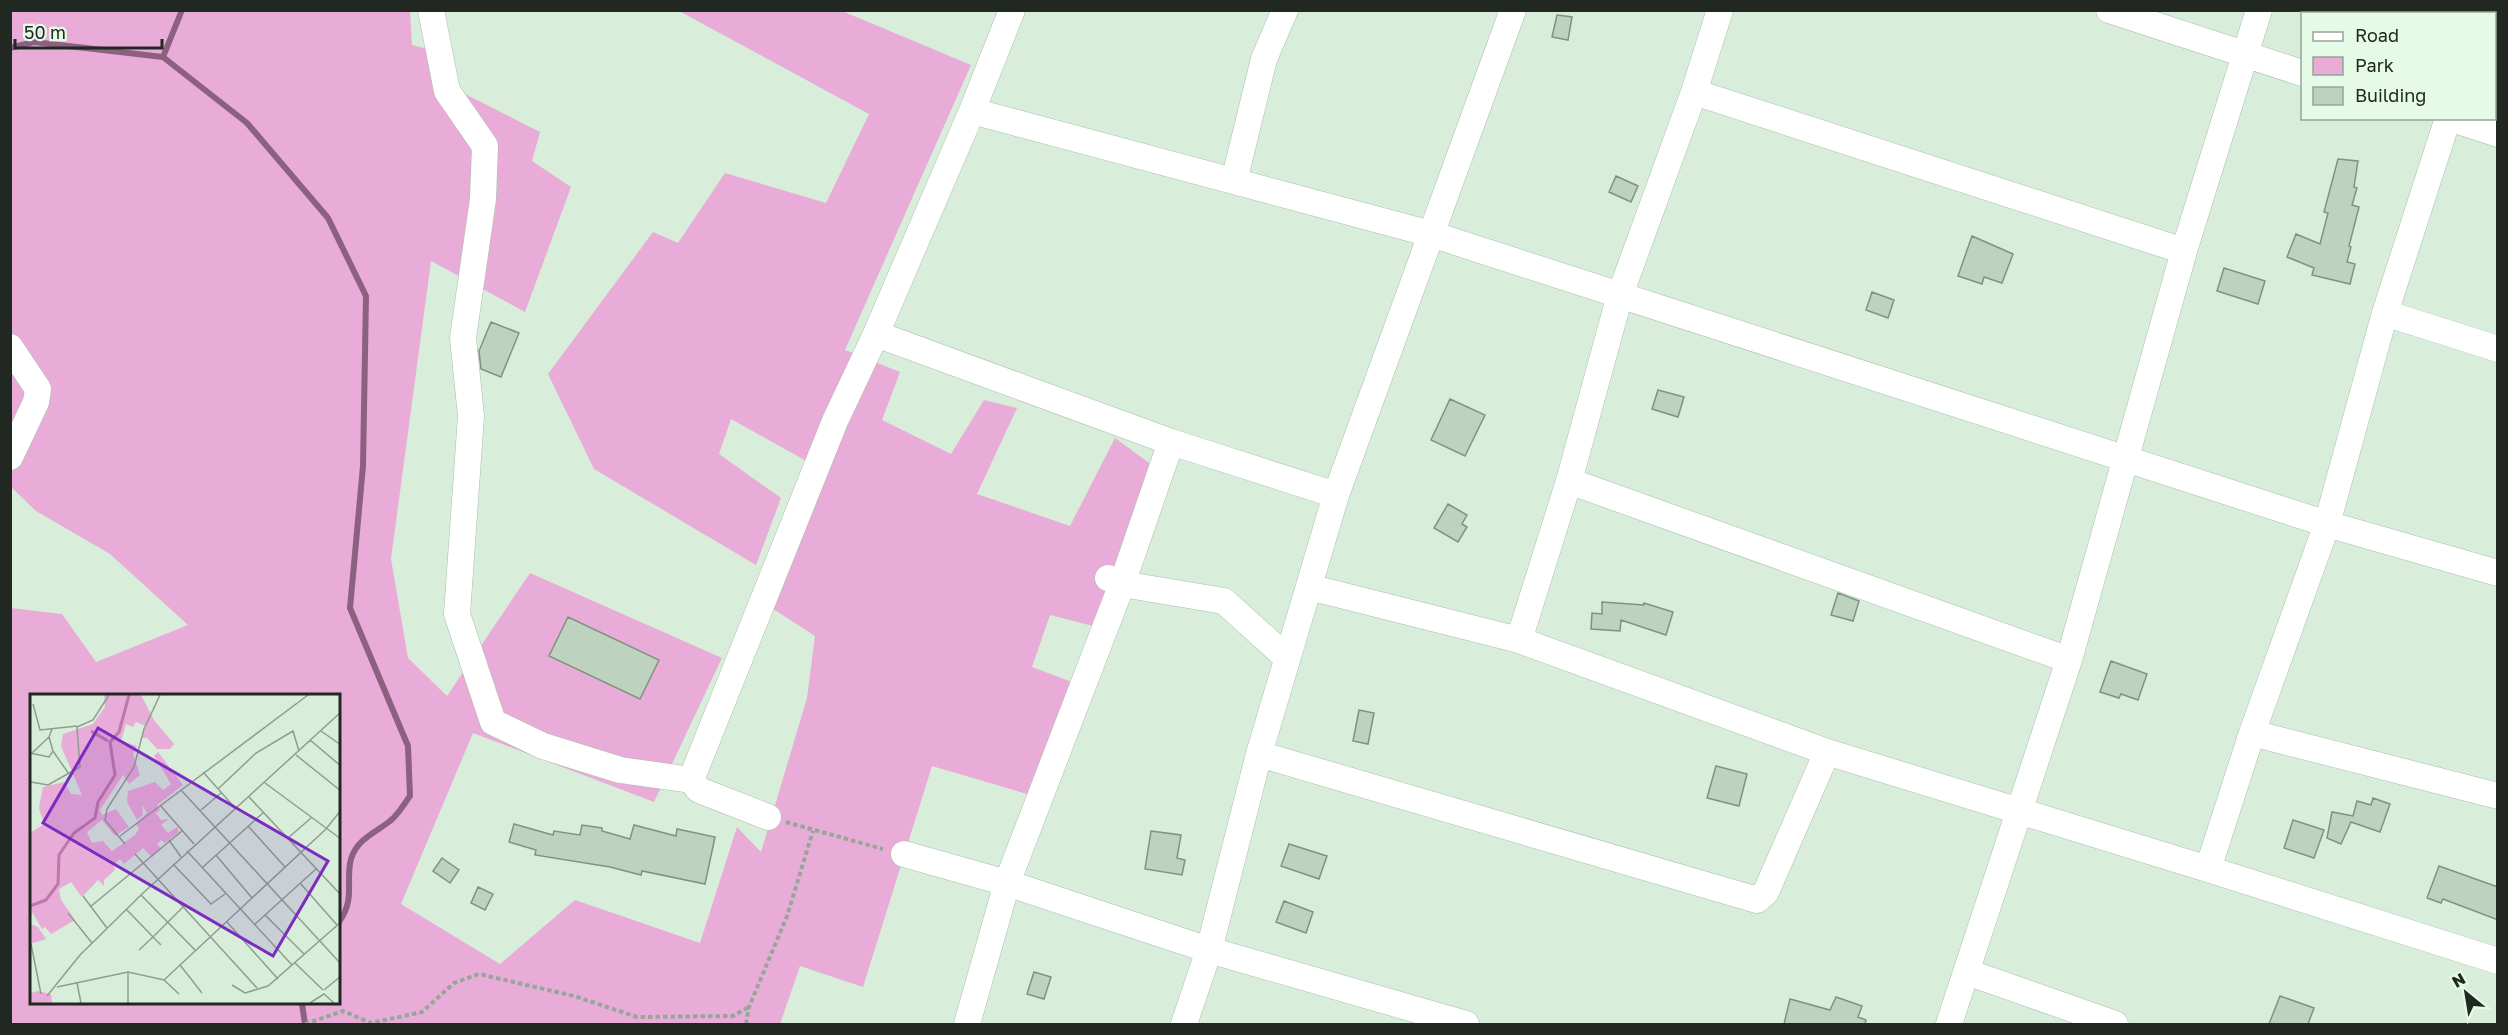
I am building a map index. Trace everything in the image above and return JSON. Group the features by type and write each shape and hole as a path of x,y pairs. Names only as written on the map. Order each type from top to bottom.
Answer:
{"street":[{"path":"431,10 447,91 485,146 483,199 463,338 471,416 457,614 493,722 543,746 620,770 691,780 699,790 768,817"},
{"path":"691,780 831,431 876,334 972,111 1012,10"},
{"path":"1234,181 1264,59 1285,10"},
{"path":"1519,640 1569,481 1620,295 1694,92 1720,10"},
{"path":"2109,10 2301,73"},
{"path":"1949,1024 2069,660 2184,251 2259,10"},
{"path":"1185,1024 1209,950 1259,754 1336,495 1510,11"},
{"path":"1694,92 2184,251"},
{"path":"972,111 1431,234 2327,524 2498,573"},
{"path":"2208,868 2252,733 2327,524 2385,313 2448,120"},
{"path":"2455,120 2498,134"},
{"path":"2385,313 2498,349"},
{"path":"876,334 1171,442 1336,495"},
{"path":"10,347 38,389 36,402 10,457"},
{"path":"967,1024 1007,883 1115,581 1171,442"},
{"path":"1569,481 2069,660"},
{"path":"1115,581 1224,601 1287,658"},
{"path":"1309,586 1519,640 1827,752 2208,868 2498,961"},
{"path":"2252,733 2498,796"},
{"path":"1259,754 1757,900 1766,892 1827,752"},
{"path":"904,854 1007,883 1209,950 1466,1024"},
{"path":"1967,972 2115,1024"}],"path":[{"path":"768,817 904,854"},
{"path":"746,1024 749,1007 787,916 813,831"},
{"path":"305,1024 343,1011 371,1023 422,1012 454,983 479,974 574,996 637,1017 733,1016 749,1007"}],"green space":[{"path":"10,11 410,11 412,45 454,56 451,87 540,132 532,161 571,187 525,312 431,261 391,559 408,658 447,696 530,573 722,658 654,802 473,733 401,904 500,964 575,900 700,943 737,827 761,852 807,698 815,636 761,601 810,463 731,419 719,454 781,498 756,565 594,469 548,374 653,232 678,243 725,173 826,203 869,114 679,11 842,11 971,65 845,350 900,372 882,420 951,454 984,400 1017,408 977,494 1070,526 1115,438 1156,468 1093,626 1050,615 1032,667 1088,688 1051,801 932,766 863,987 800,966 780,1024 11,1024 11,608 62,614 96,662 188,625 110,554 36,511 11,487"}],"building":[{"path":"1557,15 1572,17 1568,40 1552,37"},
{"path":"2338,159 2358,161 2354,187 2357,188 2352,205 2359,207 2347,262 2355,264 2350,284 2312,275 2314,268 2287,257 2296,234 2320,244 2328,213 2324,212"},
{"path":"1616,176 1638,186 1631,202 1609,192"},
{"path":"1972,236 2013,254 2002,283 1984,277 1982,284 1958,276"},
{"path":"2224,268 2265,281 2258,304 2217,291"},
{"path":"1872,292 1894,300 1888,318 1866,310"},
{"path":"491,322 519,333 501,377 481,369 479,351"},
{"path":"1658,390 1684,397 1678,417 1652,409"},
{"path":"1450,399 1485,415 1465,456 1431,440"},
{"path":"1448,504 1467,515 1462,524 1467,527 1458,542 1434,528"},
{"path":"1838,593 1859,601 1853,621 1831,615"},
{"path":"1602,602 1644,605 1644,603 1673,612 1666,635 1621,620 1620,631 1591,629 1592,613 1602,614"},
{"path":"568,617 659,660 640,699 549,656"},
{"path":"2111,661 2147,674 2138,700 2121,694 2119,698 2100,692"},
{"path":"1359,710 1374,713 1368,744 1353,741"},
{"path":"1716,766 1747,774 1739,806 1707,798"},
{"path":"2373,798 2390,804 2380,832 2351,822 2341,844 2327,838 2332,812 2353,816 2357,801 2371,805"},
{"path":"2293,820 2324,830 2314,858 2284,848"},
{"path":"514,824 553,835 554,831 580,835 582,825 602,828 602,831 630,839 634,825 676,836 677,829 715,837 705,884 642,871 641,875 610,867 535,855 536,850 509,842"},
{"path":"1151,831 1181,835 1177,858 1185,860 1182,875 1145,869"},
{"path":"1289,844 1327,856 1319,879 1281,866"},
{"path":"442,858 459,870 450,883 433,871"},
{"path":"2439,866 2498,887 2498,920 2443,899 2441,903 2427,898"},
{"path":"478,887 493,894 485,910 471,903"},
{"path":"1284,901 1313,912 1306,933 1276,922"},
{"path":"1034,972 1051,977 1044,999 1027,994"},
{"path":"2280,996 2314,1008 2308,1024 2269,1024"},
{"path":"1836,997 1862,1006 1858,1017 1866,1020 1865,1024 1784,1024 1790,999 1830,1010"}],"waterway":[{"path":"182,10 163,57 247,123 328,218 366,296 363,466 350,608 408,746 410,796 393,819 362,841 354,852 349,867 349,898 340,920"},
{"path":"10,48 34,42 163,57"},
{"path":"302,1005 305,1024"}]}
